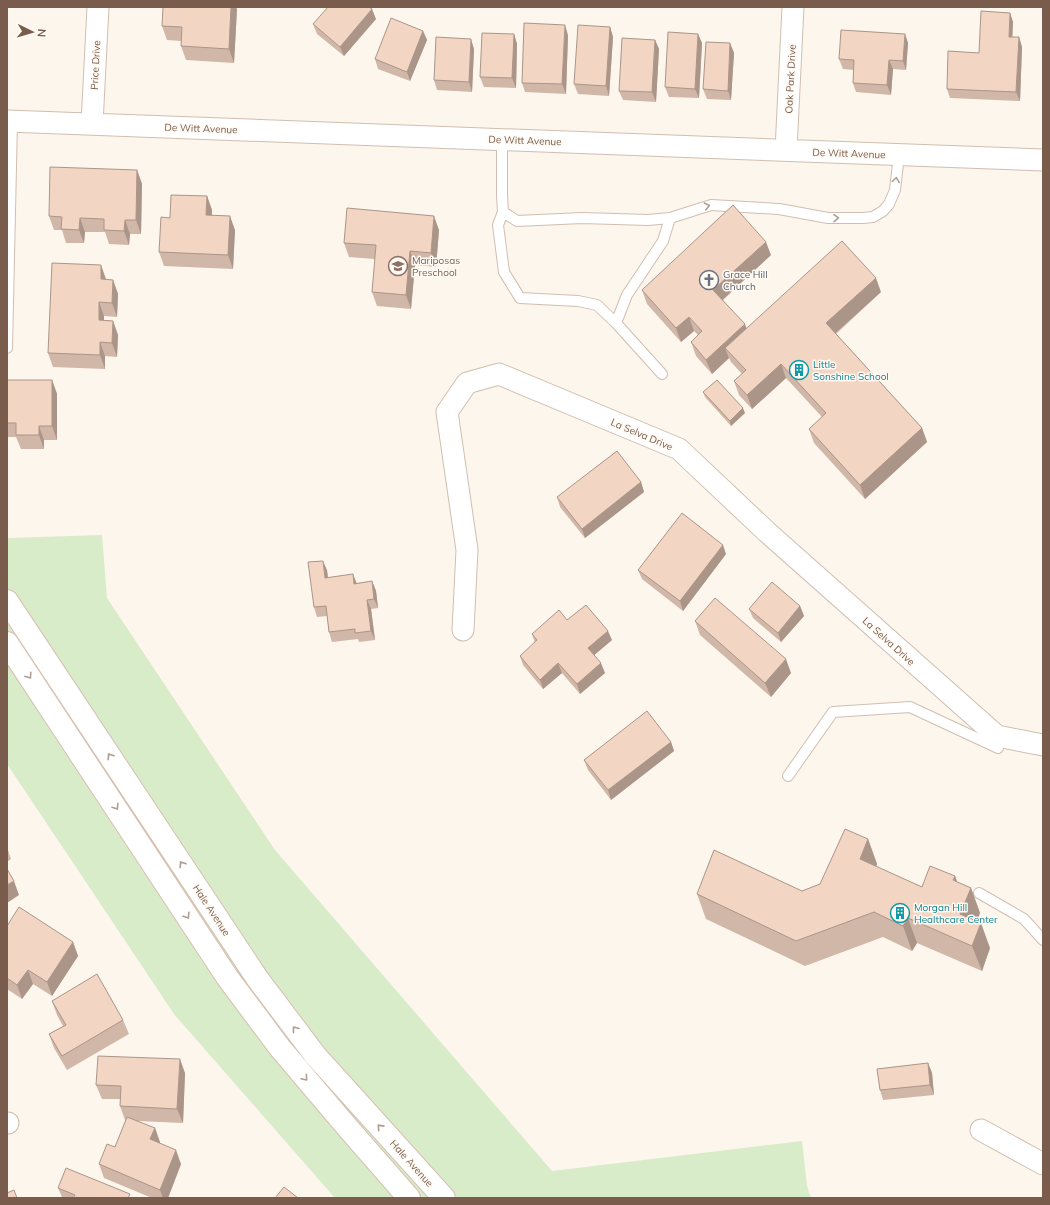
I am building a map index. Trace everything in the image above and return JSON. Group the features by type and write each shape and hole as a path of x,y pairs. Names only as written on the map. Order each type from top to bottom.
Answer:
{"main road":[{"name":"Hale Avenue","path":"7,601 257,978 315,1055 444,1198"},
{"path":"7,643 227,977 280,1048 409,1198"}],"street":[{"name":"Price Drive","path":"92,124 98,7"},
{"name":"Oak Park Drive","path":"786,150 793,7"},
{"name":"De Witt Avenue","path":"10,121 1043,160"},
{"name":"La Selva Drive","path":"463,630 467,550 448,412 467,383 499,374 679,449 767,532 997,736 1043,745"},
{"path":"981,1130 1043,1164"}],"lane":[{"path":"7,348 10,121"},
{"path":"502,140 503,212 498,225 504,272 520,298 578,301 598,305 662,374"},
{"path":"503,212 517,221 582,218 648,220 670,218 711,204 779,210 828,218 873,217 883,211 889,204 895,190 899,155"},
{"path":"616,323 627,295 663,241 670,218"},
{"path":"788,776 833,712 910,707 998,748"},
{"path":"979,893 1024,919 1043,940"}],"green space":[{"path":"102,535 107,598 275,850 552,1171 802,1141 807,1186 811,1198 335,1198 174,1014 7,764 7,537"}],"building":[{"path":"163,7 231,7 229,49 181,46 182,27 162,26"},
{"path":"328,7 369,7 372,9 340,47 313,24"},
{"path":"981,11 1010,13 1009,37 1019,37 1016,92 947,89 948,51 979,53"},
{"path":"391,18 423,31 407,72 375,59"},
{"path":"524,23 565,25 562,84 522,83"},
{"path":"578,25 610,27 606,86 574,84"},
{"path":"841,30 905,34 903,61 889,60 887,85 853,83 854,60 839,59"},
{"path":"668,32 698,34 695,89 665,87"},
{"path":"482,33 514,34 512,78 480,77"},
{"path":"436,37 471,39 469,82 434,80"},
{"path":"622,38 655,40 652,92 619,91"},
{"path":"706,42 730,43 728,91 703,89"},
{"path":"50,167 137,170 136,220 125,220 124,231 104,230 104,219 80,218 79,230 61,229 62,217 49,216"},
{"path":"171,195 207,196 206,215 230,216 228,255 159,252 161,217 170,218"},
{"name":"Grace Hill Church","path":"733,205 766,242 713,290 745,324 706,360 691,342 702,331 689,317 676,328 642,290"},
{"name":"Mariposas Preschool","path":"347,208 434,216 431,253 410,251 406,295 372,292 376,245 344,243"},
{"name":"Little Sonshine School","path":"842,241 876,278 826,323 922,428 860,485 809,429 826,413 781,364 747,395 734,381 746,370 725,348"},
{"path":"52,263 101,265 101,279 113,280 112,303 99,302 99,320 113,321 112,343 100,342 100,355 48,353"},
{"path":"7,380 52,380 52,426 39,426 39,435 16,435 16,423 7,423"},
{"path":"717,380 743,408 730,421 703,392"},
{"path":"617,451 641,482 582,529 557,497"},
{"path":"682,513 723,545 680,601 638,570"},
{"path":"323,561 325,578 353,574 354,584 372,581 374,599 367,600 371,631 355,633 355,629 329,632 326,606 314,607 308,562"},
{"path":"772,582 800,606 778,633 749,609"},
{"path":"715,598 786,659 765,683 695,621"},
{"path":"586,605 608,631 588,648 601,663 577,684 558,663 540,680 520,656 537,640 532,634 559,610 567,620"},
{"path":"647,711 671,742 608,790 584,760"},
{"path":"845,829 868,839 860,859 922,887 930,866 955,876 953,880 971,888 960,914 981,923 972,946 908,918 903,926 874,912 796,941 697,894 714,850 802,891 820,884"},
{"path":"7,869 14,881 7,885"},
{"path":"19,907 73,942 47,982 28,970 17,985 7,978 7,926"},
{"path":"97,974 123,1020 62,1056 49,1034 66,1025 52,1001"},
{"path":"98,1056 180,1059 177,1109 120,1106 121,1086 96,1085"},
{"path":"928,1063 930,1085 880,1090 877,1069"},
{"path":"127,1117 155,1128 150,1139 176,1150 160,1190 99,1164 107,1144 115,1147"},
{"path":"66,1168 130,1194 128,1198 73,1198 75,1195 58,1188"},
{"path":"284,1187 298,1198 275,1198"},
{"path":"14,1190 17,1198 7,1198 7,1193"}],"place":[{"name":"Mariposas Preschool","path":"398,266"},
{"name":"Grace Hill Church","path":"709,280"},
{"name":"Little Sonshine School","path":"799,370"},
{"name":"Morgan Hill Healthcare Center","path":"900,913"}]}
